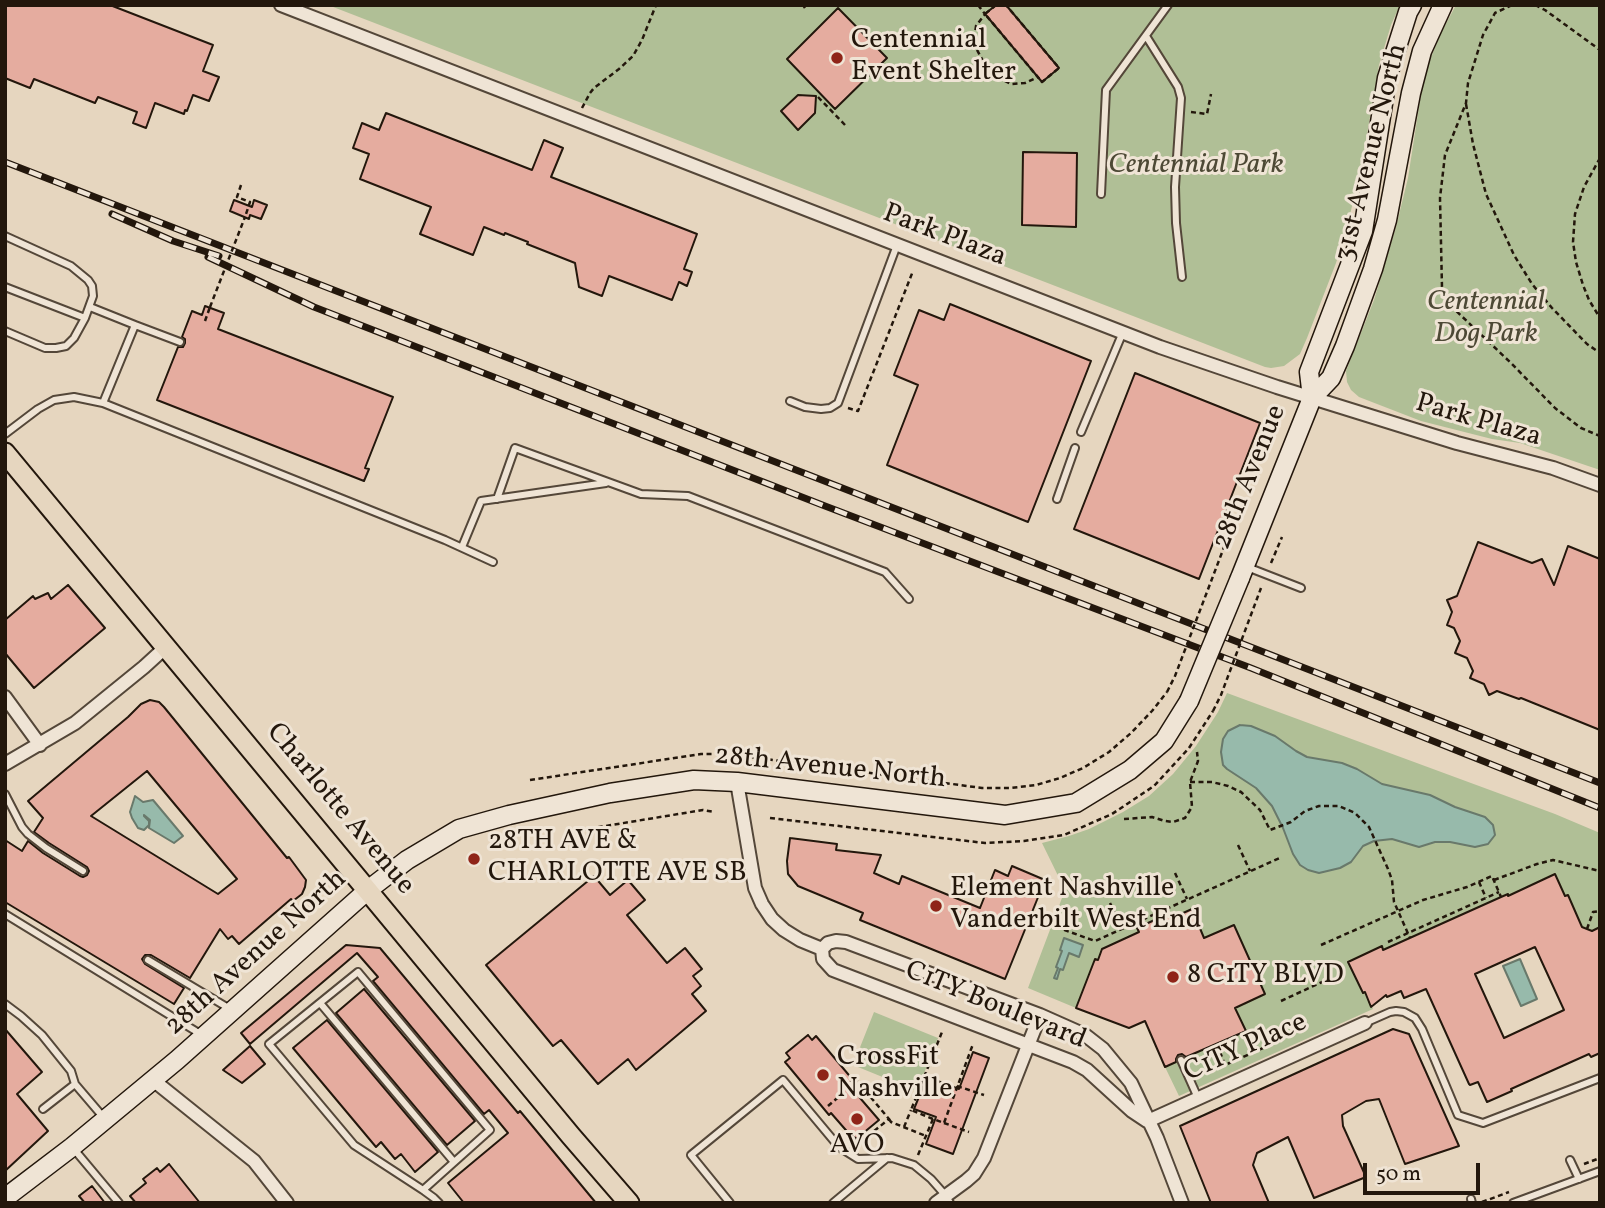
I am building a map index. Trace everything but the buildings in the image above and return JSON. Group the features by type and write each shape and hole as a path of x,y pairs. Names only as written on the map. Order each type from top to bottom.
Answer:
{"main road":[{"name":"31st Avenue North","path":"1312,398 1309,372 1363,231 1387,78 1412,5"},
{"name":"31st Avenue North","path":"1312,398 1331,379 1373,268 1387,220 1419,61 1443,5"},
{"name":"28th Avenue","path":"1242,571 1312,398"},
{"name":"Charlotte Avenue","path":"5,453 629,1203"},
{"name":"28th Avenue North","path":"5,1198 153,1080 368,890 407,860 459,829 610,793 694,780 737,782 1005,815 1076,803 1130,770 1164,741 1189,701 1242,571"}],"street":[{"name":"Park Plaza","path":"281,5 1160,347 1312,398 1457,443 1553,468 1600,485"},
{"path":"5,764 81,718 167,646"},
{"path":"5,697 40,745"},
{"name":"C1TY Boulevard","path":"737,782 755,888 762,904 784,930 822,949"},
{"name":"C1TY Boulevard","path":"822,949 836,940 846,942 1079,1031 1102,1049 1131,1083 1157,1138 1182,1203"},
{"name":"C1TY Boulevard","path":"822,949 823,959 833,970 1061,1056 1087,1070 1132,1111 1148,1121"},
{"path":"944,1201 974,1174 984,1158 1040,1015"},
{"name":"C1TY Place","path":"1148,1121 1365,1023"},
{"path":"153,1080 254,1161 287,1203"}],"lane":[{"path":"1101,194 1106,90 1168,5"},
{"path":"1146,36 1178,87 1181,98 1175,187 1182,277"},
{"path":"5,236 62,260 80,272 92,286 93,296 74,338 66,345 46,348 5,331"},
{"path":"790,401 821,410 838,403 897,245"},
{"path":"5,287 85,318"},
{"path":"90,307 180,342"},
{"path":"103,403 135,325"},
{"path":"1081,432 1123,332"},
{"path":"5,434 54,400 74,397 103,403 462,547 493,562"},
{"path":"497,499 515,448 641,494 688,496 885,572 909,599"},
{"path":"1057,499 1075,448"},
{"path":"462,547 481,501 609,482"},
{"path":"1242,571 1266,574 1301,588"},
{"path":"5,794 28,834 83,871"},
{"path":"5,914 203,1036"},
{"path":"148,960 232,1010"},
{"path":"423,1190 490,1130 358,972 269,1044 354,1145 439,1203"},
{"path":"320,1003 454,1162"},
{"path":"5,1004 42,1035 71,1071 75,1084 106,1119"},
{"path":"1365,1023 1391,1012 1404,1012 1415,1018 1458,1115 1482,1123 1600,1078"},
{"path":"1181,1060 1198,1097"},
{"path":"730,1203 691,1155 783,1080 839,1147 858,1158 887,1158 914,1165 930,1179 944,1201"},
{"path":"43,1109 75,1084"},
{"path":"72,1147 119,1203"},
{"path":"832,1203 887,1158"},
{"path":"1570,1160 1579,1179"},
{"path":"1513,1203 1600,1171"}],"path":[{"path":"576,121 590,93 639,48 656,5"},
{"path":"978,5 1042,82 1059,68 1006,5"},
{"path":"996,5 976,26 975,48 997,77 1011,83 1025,83 1038,77"},
{"path":"1512,5 1496,13 1483,35 1468,83 1466,103 1473,144 1486,194 1514,255 1532,284 1552,308 1587,344 1600,353"},
{"path":"1535,5 1600,50"},
{"path":"1181,111 1207,114 1211,94"},
{"path":"818,97 845,125"},
{"path":"1466,103 1443,168 1440,198 1440,280 1444,294 1452,307 1555,408 1581,428 1600,436"},
{"path":"1600,158 1584,187 1575,214 1573,242 1583,285 1600,318"},
{"path":"205,321 250,202 237,197 241,185"},
{"path":"838,403 858,411 913,271"},
{"path":"751,757 982,788 1036,785 1083,768 1109,752 1131,733 1167,692 1234,521"},
{"path":"1213,711 1282,537"},
{"path":"1124,818 1152,817 1173,822 1185,818 1192,807 1190,782 1198,761 1197,752"},
{"path":"530,780 713,754"},
{"path":"1190,782 1212,782 1241,792 1260,810 1270,830 1291,822 1315,807 1339,806 1355,813 1366,822 1383,858 1392,880 1397,911 1410,938"},
{"path":"581,830 703,810 715,812"},
{"path":"770,818 938,838"},
{"path":"1238,845 1250,871"},
{"path":"1056,927 1095,941 1282,857"},
{"path":"1494,880 1553,860 1600,871"},
{"path":"1175,873 1187,899"},
{"path":"1321,945 1434,896 1492,876 1501,897"},
{"path":"1479,882 1486,898"},
{"path":"1388,942 1499,892"},
{"path":"1111,903 1122,928"},
{"path":"1587,929 1593,912 1600,911"},
{"path":"1281,1001 1335,976"},
{"path":"904,1127 942,1032"},
{"path":"1220,1052 1226,1065 1279,1041"},
{"path":"944,1123 973,1044"},
{"path":"828,1106 857,1081 891,1122 926,1136"},
{"path":"957,1086 984,1095"},
{"path":"911,1110 969,1132"},
{"path":"863,1140 889,1119"},
{"path":"914,1165 933,1119"}],"green space":[{"name":"Centennial Park","path":"328,5 1400,5 1379,65 1361,169 1336,263 1300,354 1284,366 1271,368"},
{"name":"Centennial Dog Park","path":"1456,5 1600,5 1600,470 1520,443 1492,439 1421,421 1359,397 1347,382 1346,371 1374,300 1396,227 1408,178 1423,81 1442,31"},
{"path":"1227,693 1600,833 1600,927 1592,931 1582,927 1568,895 1565,896 1555,875 1512,902 1507,894 1383,950 1381,947 1349,962 1362,993 1366,992 1373,1009 1179,1096 1165,1067 1245,1031 1235,1008 1265,994 1234,925 1204,938 1191,909 1172,918 1170,913 1138,928 1139,932 1110,945 1114,953 1095,959 1076,1008 1028,988 1065,890 1042,843 1089,829 1149,796 1173,774 1196,746"},
{"path":"874,1012 938,1038 917,1091 853,1065"}],"shaded area":[{"path":"1240,725 1251,726 1275,736 1307,757 1342,763 1382,784 1430,795 1485,817 1493,825 1495,835 1488,844 1475,847 1450,842 1435,842 1419,847 1392,839 1374,841 1363,846 1351,862 1340,868 1319,873 1308,870 1300,865 1293,854 1272,806 1256,788 1223,765 1223,739 1228,731"},
{"path":"135,796 143,802 153,800 183,836 174,843 149,828 150,820 144,815 149,825 144,830 138,828 130,812"},
{"path":"1064,938 1083,945 1079,957 1069,953 1057,979 1054,978"},
{"path":"1520,959 1537,999 1521,1006 1503,966"}],"railway":[{"path":"5,162 1600,783"},
{"path":"112,214 173,241 219,256"},
{"path":"208,257 314,307 1251,668 1600,808"}],"place":[{"name":"Centennial Event Shelter","path":"837,58"},
{"name":"28TH AVE & CHARLOTTE AVE SB","path":"474,859"},
{"name":"Element Nashville Vanderbilt West End","path":"936,906"},
{"name":"8 C1TY BLVD","path":"1173,977"},
{"name":"CrossFit Nashville","path":"823,1075"},
{"name":"AVO","path":"857,1119"}]}
